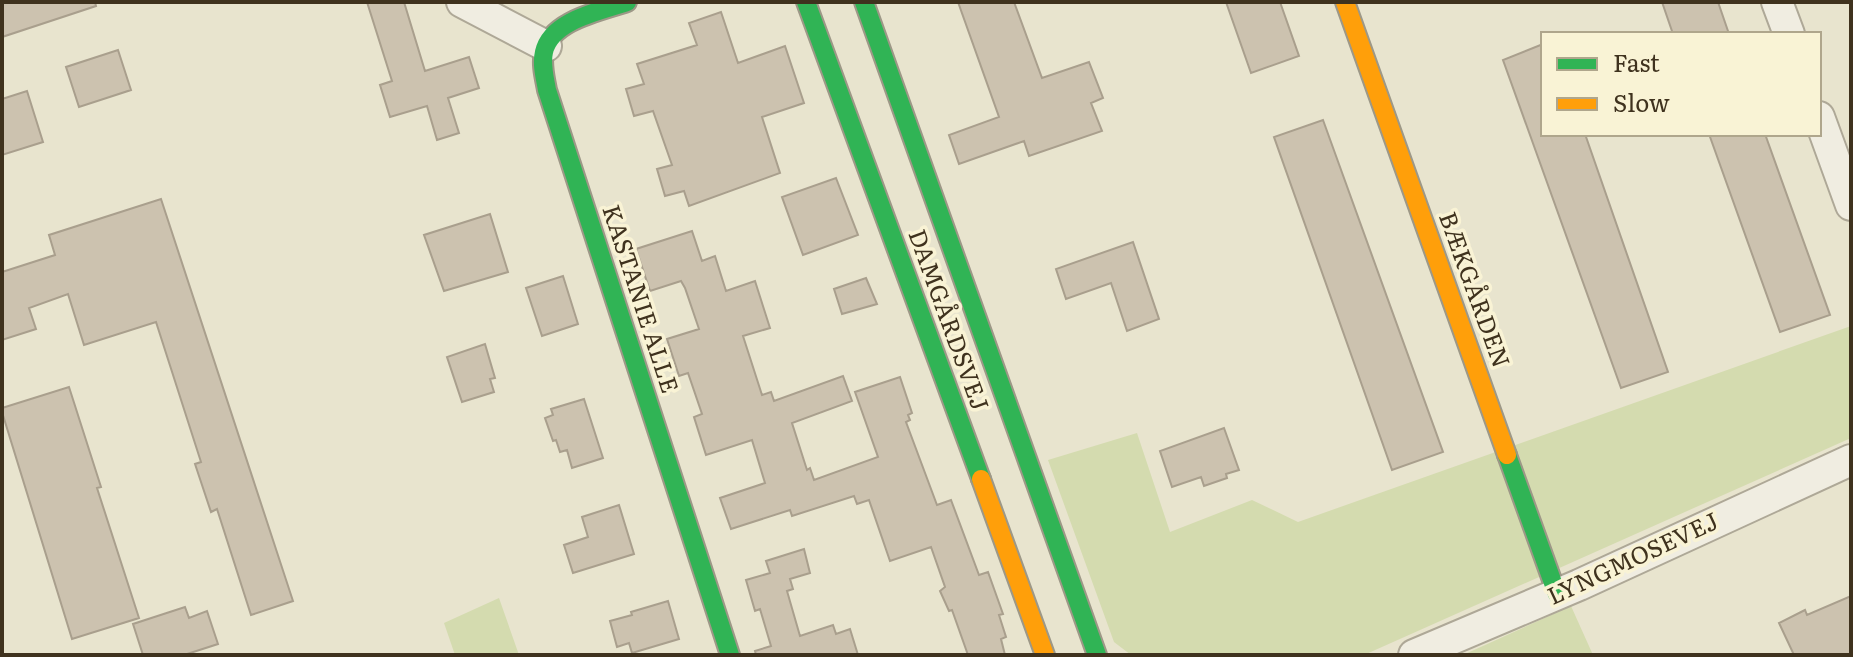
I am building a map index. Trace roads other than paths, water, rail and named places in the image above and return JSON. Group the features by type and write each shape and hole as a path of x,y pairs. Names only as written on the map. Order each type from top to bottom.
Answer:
{"street":[{"path":"462,2 546,46 555,34 582,18 627,2"},
{"name":"DAMGÅRDSVEJ","path":"806,2 1045,655"},
{"name":"DAMGÅRDSVEJ","path":"864,2 1097,655"},
{"name":"BÆKGÅRDEN","path":"1345,2 1557,594"},
{"path":"1777,2 1788,32"},
{"name":"KASTANIE ALLE","path":"546,46 547,90 730,655"},
{"path":"1821,122 1851,205"},
{"name":"LYNGMOSEVEJ","path":"1414,655 1557,594 1851,460"}]}
